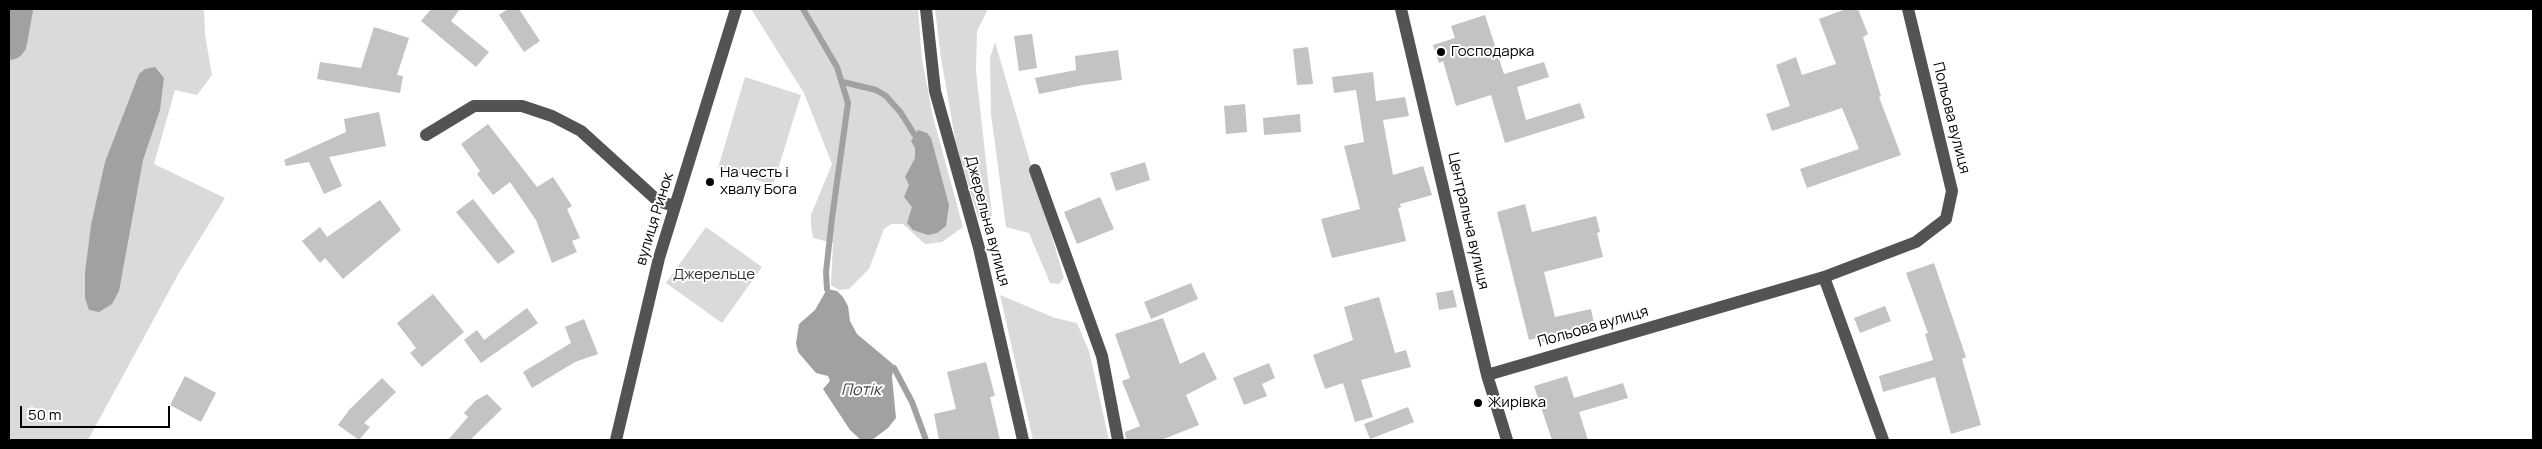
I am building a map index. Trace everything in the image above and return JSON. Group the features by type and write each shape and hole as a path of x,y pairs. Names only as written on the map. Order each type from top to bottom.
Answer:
{"street":[{"name":"вулиця Ринок","path":"616,440 659,258 736,9"},
{"name":"Джерельна вулиця","path":"926,9 935,90 979,248 1023,440"},
{"name":"Центральна вулиця","path":"1401,9 1487,375 1507,440"},
{"name":"Польова вулиця","path":"1487,375 1824,277 1916,242 1946,219 1952,191 1908,9"},
{"path":"426,135 474,106 522,106 552,116 581,132 658,201 674,206"},
{"path":"1035,170 1102,356 1118,440"},
{"path":"1824,277 1883,440"}],"green space":[{"path":"9,9 204,9 205,35 212,75 197,95 175,90 154,164 225,198 180,271 88,440 9,440"},
{"path":"751,9 918,9 922,59 933,117 963,227 942,242 925,244 903,224 891,224 884,229 869,269 849,289 839,290 831,285 833,243 813,238 811,215 832,164 804,93"},
{"path":"935,9 988,9 977,31 976,71 992,216 985,221 978,217 956,144 941,58"},
{"path":"995,42 1064,278 1059,284 1050,283 1029,233 1006,227 991,114 990,58"},
{"path":"745,77 801,95 773,185 718,168"},
{"name":"Джерельце","path":"706,227 762,267 722,323 666,283"},
{"path":"1000,295 1055,318 1077,323 1089,351 1109,440 1033,440"}],"water":[{"path":"155,67 164,78 160,110 143,160 119,291 112,304 99,312 89,310 85,298 85,273 91,225 105,162 139,74 145,69"},
{"path":"918,130 927,133 931,138 949,205 946,226 937,233 928,235 913,230 907,223 912,207 904,197 909,185 905,177 915,158 915,148 911,141"},
{"name":"Потік","path":"827,289 837,291 843,297 848,306 850,321 857,334 894,365 892,377 896,418 888,428 872,440 861,440 850,430 823,389 830,381 828,376 816,373 798,352 796,343 799,324 815,310"}],"building":[{"path":"431,9 460,9 451,21 489,52 476,67 421,21"},
{"path":"508,9 519,9 540,41 524,52 499,15"},
{"path":"1846,9 1858,9 1868,34 1863,37 1881,96 1879,97 1901,155 1807,188 1800,169 1859,149 1842,108 1772,131 1766,114 1790,106 1776,65 1796,57 1802,75 1836,64 1819,19"},
{"path":"1485,15 1504,74 1544,62 1549,77 1517,87 1526,120 1580,103 1585,118 1505,143 1491,95 1456,106 1443,61 1439,63 1433,45 1455,38 1451,26"},
{"path":"374,27 409,38 397,75 403,76 400,93 317,79 320,62 361,68"},
{"path":"1032,34 1037,68 1019,71 1014,36"},
{"path":"1308,47 1313,84 1297,85 1293,49"},
{"path":"1118,50 1122,80 1083,85 1039,94 1035,78 1076,70 1075,56"},
{"path":"1373,72 1376,101 1405,97 1409,116 1383,120 1393,175 1423,166 1432,195 1400,204 1401,207 1398,208 1406,241 1332,258 1321,219 1360,209 1344,146 1364,142 1356,90 1334,93 1332,77"},
{"path":"1245,104 1247,132 1226,134 1224,106"},
{"path":"379,112 386,146 329,157 342,186 324,194 309,162 286,166 284,160 346,132 344,119"},
{"path":"1300,114 1301,132 1264,135 1263,118"},
{"path":"488,124 537,187 553,177 572,206 567,209 580,238 572,241 577,252 552,263 536,220 510,182 493,195 477,174 480,171 461,144"},
{"path":"1145,162 1150,180 1116,191 1110,173"},
{"path":"1100,197 1114,229 1077,244 1064,212"},
{"path":"473,199 515,252 498,264 456,212"},
{"path":"380,200 401,230 343,279 325,258 320,263 302,241 320,227 327,237"},
{"path":"1525,204 1532,232 1596,216 1600,232 1597,233 1603,257 1544,272 1555,317 1591,309 1594,324 1561,332 1562,337 1542,342 1541,337 1529,340 1497,212"},
{"path":"1934,263 1966,357 1962,359 1981,425 1951,434 1935,377 1883,392 1879,376 1933,360 1925,334 1928,333 1906,273"},
{"path":"1191,283 1198,299 1151,319 1144,302"},
{"path":"1453,290 1457,307 1439,310 1436,293"},
{"path":"433,294 464,332 422,367 410,353 416,348 397,323"},
{"path":"1379,297 1395,353 1406,350 1411,367 1361,380 1373,417 1355,422 1343,383 1325,389 1313,355 1353,340 1344,307"},
{"path":"1885,306 1891,321 1860,333 1854,318"},
{"path":"527,308 538,323 481,363 464,340 477,330 484,340"},
{"path":"1163,318 1180,364 1204,352 1217,379 1186,395 1199,425 1161,440 1126,440 1125,432 1140,426 1122,381 1130,378 1115,334"},
{"path":"584,319 598,354 575,362 532,388 523,372 571,343 565,327"},
{"path":"986,362 995,396 990,397 1000,440 939,440 934,414 956,409 947,372"},
{"path":"1269,363 1275,378 1262,384 1267,396 1244,405 1233,378"},
{"path":"185,376 216,393 201,422 170,405"},
{"path":"1567,376 1574,398 1623,383 1628,398 1579,412 1588,440 1552,440 1534,386"},
{"path":"382,378 396,392 364,423 370,427 359,440 338,425 349,410"},
{"path":"487,394 502,409 470,440 448,440 468,417 464,413 475,401"},
{"path":"1408,407 1414,422 1370,439 1364,424"}],"waterway":[{"path":"9,42 15,9"},
{"name":"Потік","path":"803,9 837,67 848,103 832,218 826,272 827,289"},
{"path":"843,82 876,90 886,96 901,113 914,134"},
{"path":"894,368 912,402 926,440"}],"place":[{"name":"Господарка","path":"1441,52"},
{"name":"На честь і хвалу Бога","path":"710,182"},
{"name":"Жирівка","path":"1478,403"}]}
